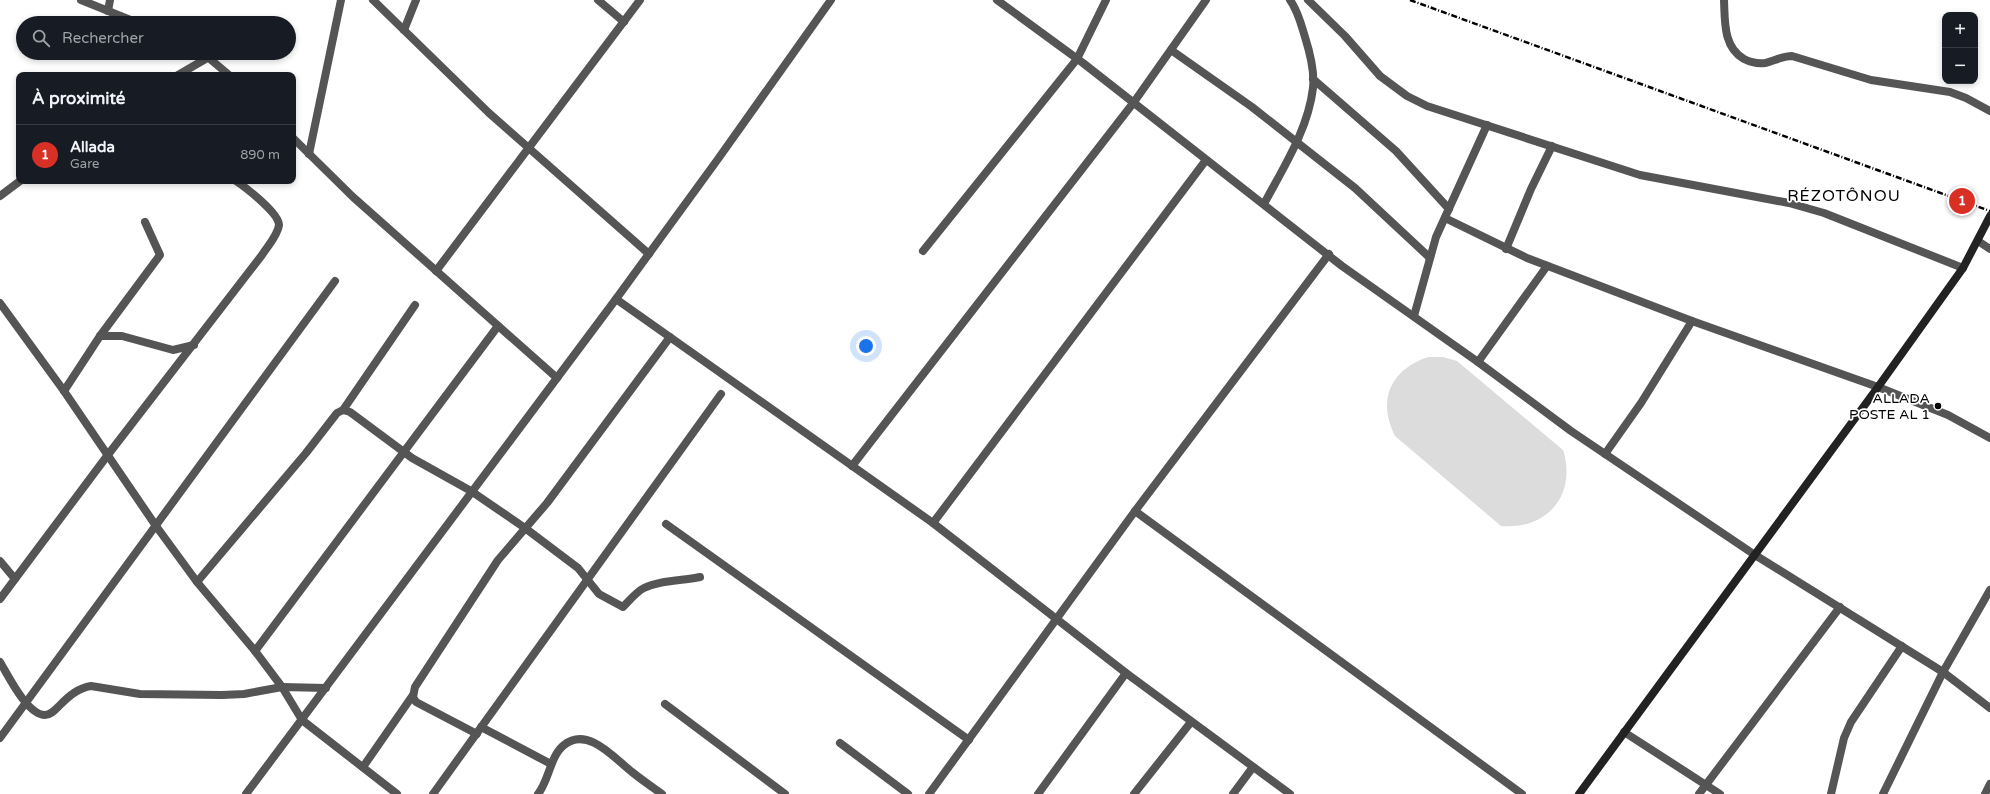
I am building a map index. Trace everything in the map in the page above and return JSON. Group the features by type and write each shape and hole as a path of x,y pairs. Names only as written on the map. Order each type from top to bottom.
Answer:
{"main road":[{"path":"1579,794 1755,555 1963,268 1990,216"}],"street":[{"path":"81,0 120,16"},
{"path":"108,11 110,0"},
{"path":"309,154 341,0"},
{"path":"373,0 489,113 649,254"},
{"path":"404,30 416,0"},
{"path":"598,0 624,22"},
{"path":"436,271 640,0"},
{"path":"246,794 649,254 831,0"},
{"path":"997,0 1134,102 1206,160 1329,254 1342,266 1478,362 1571,431 1755,555 1943,672 1990,708"},
{"path":"923,251 1077,59 1106,0"},
{"path":"852,466 1134,102 1206,0"},
{"path":"1264,204 1297,143 1307,114 1313,88 1313,66 1309,48 1295,7 1290,0"},
{"path":"1308,0 1345,36 1380,76 1393,87 1427,106 1662,180 1766,199 1824,213 1963,268"},
{"path":"1724,0 1727,39 1738,55 1751,63 1765,63 1782,56 1792,56 1871,80 1950,92 1966,98 1990,111"},
{"path":"1171,50 1252,107 1355,188 1429,257"},
{"path":"182,72 199,60"},
{"path":"212,60 226,72"},
{"path":"1313,79 1396,151 1449,210"},
{"path":"1414,316 1429,257 1487,125"},
{"path":"296,141 353,197 557,378"},
{"path":"1506,249 1531,189 1552,146"},
{"path":"933,523 1206,160"},
{"path":"0,196 16,184"},
{"path":"0,599 107,456 262,255 279,225 276,217 252,192 240,184"},
{"path":"1445,218 1506,249 1547,266 1692,321 1878,386 1948,415 1990,438"},
{"path":"64,390 100,336 160,254 145,222"},
{"path":"1978,241 1990,249"},
{"path":"929,794 1135,511 1329,254"},
{"path":"1478,362 1547,266"},
{"path":"0,738 335,281"},
{"path":"616,298 933,523 1126,673 1290,794"},
{"path":"0,303 64,390 107,456 156,526 197,582 255,651 282,687 302,720 398,794"},
{"path":"343,410 415,305"},
{"path":"1605,454 1641,403 1692,321"},
{"path":"255,651 498,326"},
{"path":"100,336 122,336 173,350 194,345"},
{"path":"363,767 413,695 415,687 498,560 547,503 670,336"},
{"path":"433,794 721,394"},
{"path":"197,582 306,453 337,412 343,410 350,412 404,452 471,491 525,528 578,568 599,594 623,607 643,588 671,581 684,581 700,577"},
{"path":"1135,511 1522,794"},
{"path":"666,524 969,740"},
{"path":"0,561 15,579"},
{"path":"1883,794 1943,672 1990,590"},
{"path":"1699,794 1840,607"},
{"path":"1831,794 1844,738 1851,722 1902,646"},
{"path":"0,662 26,704 42,714 47,715 54,711 73,693 84,687 91,686 140,694 214,695 244,694 282,687 326,688"},
{"path":"1038,794 1126,673"},
{"path":"413,695 416,702 551,764"},
{"path":"665,704 785,794"},
{"path":"1134,794 1191,722"},
{"path":"1624,732 1720,794"},
{"path":"542,793 551,764 563,745 578,739 588,740 605,749 662,794"},
{"path":"840,743 908,794"},
{"path":"1233,794 1253,767"}],"shaded area":[{"path":"1428,357 1443,357 1457,361 1563,450 1566,466 1566,481 1562,494 1555,506 1545,515 1532,522 1518,526 1501,526 1395,436 1387,410 1390,388 1396,378 1404,370"}],"railway":[{"path":"1410,0 1990,211"}],"place":[{"name":"Allada","path":"1962,201"},
{"name":"ALLADA POSTE AL 1","path":"1938,406"}],"district":[{"name":"RÉZOTÔNOU","path":"1844,196"}]}
